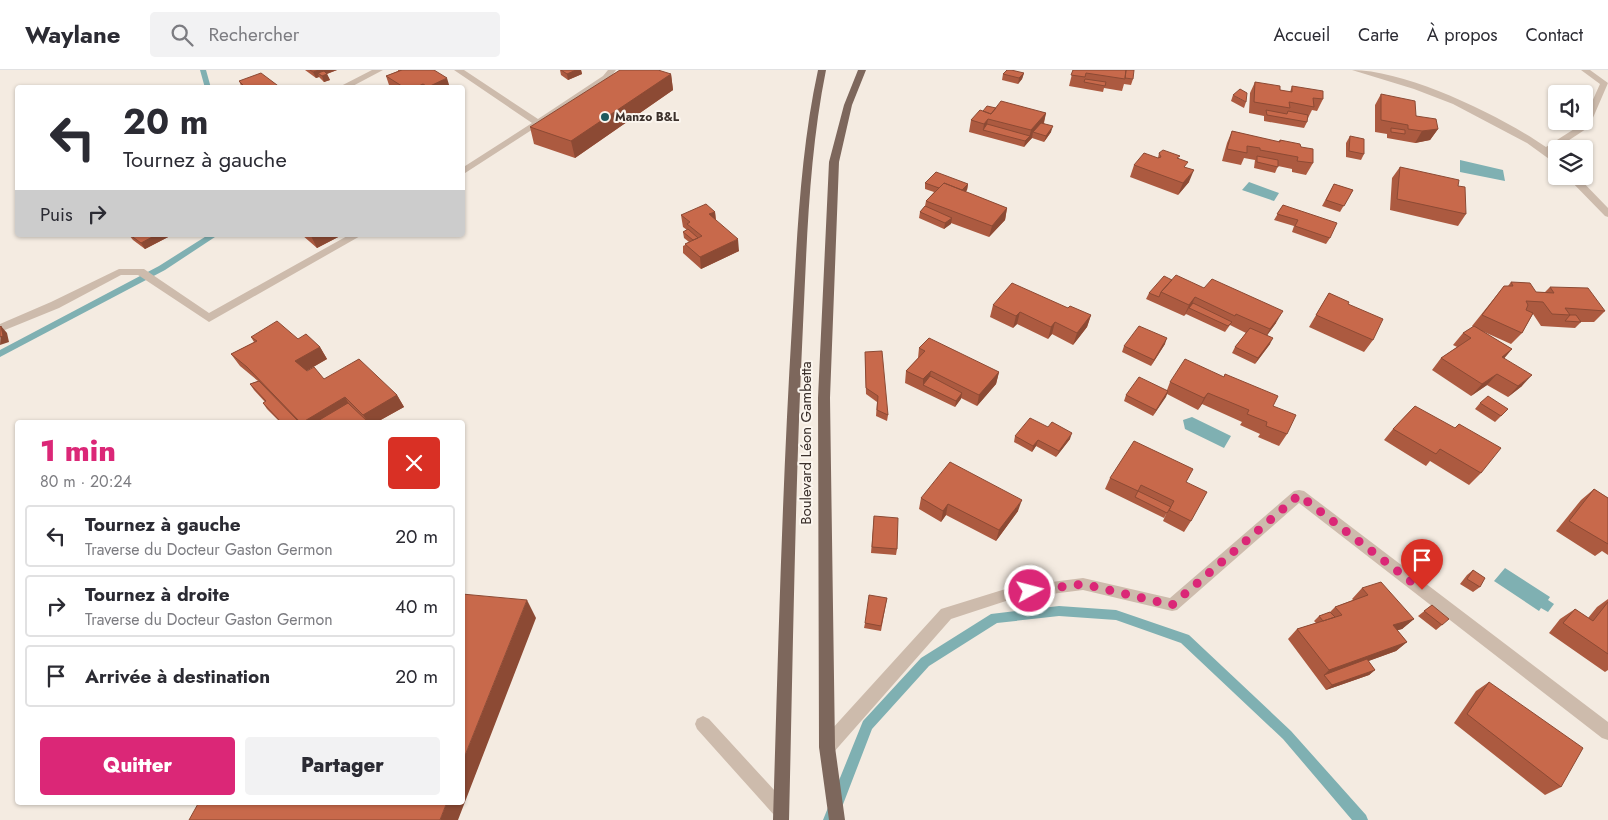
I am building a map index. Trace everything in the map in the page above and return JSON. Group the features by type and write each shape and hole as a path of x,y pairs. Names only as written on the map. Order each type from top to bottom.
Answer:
{"main road":[{"name":"Boulevard Léon Gambetta","path":"780,814 793,405 803,229 814,108 822,70"},
{"name":"Boulevard Léon Gambetta","path":"837,820 827,747 824,398 834,162 848,105 862,70"}],"street":[{"path":"347,85 378,70"},
{"path":"458,70 537,122"},
{"path":"465,170 606,78 612,70"},
{"path":"1356,70 1384,76 1435,93 1481,112 1546,150 1586,125 1604,83 1584,70"},
{"path":"1580,185 1608,214"},
{"path":"0,328 55,306 119,272 140,271 209,318 353,237"},
{"path":"827,747 946,614 1012,593 1083,584 1172,605 1299,495 1608,732"},
{"path":"703,724 780,814"}],"water":[{"path":"1460,160 1503,170 1505,181 1460,172"},
{"path":"1249,182 1279,193 1274,201 1242,190"},
{"path":"1192,417 1231,436 1224,448 1185,429 1183,420"},
{"path":"1505,568 1550,597 1548,600 1554,604 1548,612 1541,608 1539,611 1494,581"}],"building":[{"path":"402,70 434,70 447,78 432,85 400,85 386,76"},
{"path":"561,70 576,70 567,74"},
{"path":"620,70 658,70 671,74 571,141 530,127"},
{"path":"1007,70 1024,73 1019,78 1003,74"},
{"path":"1073,70 1126,70 1125,79 1086,73 1085,77 1071,75"},
{"path":"1126,70 1134,70 1133,79 1125,78"},
{"path":"324,71 327,74 322,76 318,73"},
{"path":"261,73 277,85 243,85 239,81"},
{"path":"1085,79 1106,82 1105,86 1084,82"},
{"path":"1255,82 1280,86 1280,90 1292,92 1292,86 1323,91 1323,99 1313,98 1314,107 1289,102 1290,108 1254,102"},
{"path":"1240,89 1247,93 1246,102 1233,95"},
{"path":"1381,94 1415,101 1416,116 1436,119 1438,129 1422,131 1408,129 1408,125 1381,120"},
{"path":"1001,101 1046,113 1031,130 988,119 984,124 971,120 980,110 991,114"},
{"path":"987,106 996,108 991,114 983,111"},
{"path":"1266,110 1287,114 1288,111 1308,115 1307,122 1267,115"},
{"path":"1041,123 1053,126 1046,136 1033,132"},
{"path":"987,124 1030,136 1025,141 983,130"},
{"path":"1391,128 1405,130 1405,134 1391,132"},
{"path":"1232,131 1280,142 1280,140 1300,144 1301,147 1313,149 1313,163 1297,161 1298,157 1260,150 1260,148 1247,146 1247,153 1227,149"},
{"path":"1350,136 1364,139 1364,154 1349,151"},
{"path":"1163,150 1180,156 1177,158 1188,162 1184,167 1194,170 1183,183 1134,165 1144,153 1158,158 1161,157 1159,153"},
{"path":"1257,156 1278,160 1278,167 1257,162"},
{"path":"1400,167 1459,180 1458,186 1465,187 1466,214 1397,199"},
{"path":"936,172 968,184 962,190 944,183 939,188 925,183"},
{"path":"944,183 1007,208 992,226 926,201"},
{"path":"1334,184 1353,190 1344,206 1326,200"},
{"path":"706,204 715,212 709,214 738,239 700,257 685,244 702,236 687,224 690,222 681,215"},
{"path":"1283,205 1337,223 1330,238 1295,226 1298,220 1277,214"},
{"path":"925,206 952,218 945,223 920,212"},
{"path":"688,229 698,238 693,240 683,232"},
{"path":"133,237 152,237 141,243"},
{"path":"1176,275 1204,288 1212,279 1283,311 1270,329 1236,314 1235,316 1195,297 1189,305 1161,292"},
{"path":"1164,276 1172,280 1159,297 1149,293"},
{"path":"1511,282 1530,283 1536,292 1554,293 1550,287 1588,288 1605,311 1565,308 1570,315 1552,314 1543,302 1526,301 1528,305 1526,310 1533,313 1522,333 1482,315 1504,286 1513,286"},
{"path":"1012,283 1068,308 1070,306 1091,315 1077,333 1055,322 1051,327 1020,312 1016,316 993,305"},
{"path":"1329,293 1349,302 1348,304 1383,319 1373,340 1316,315"},
{"path":"1193,303 1232,322 1228,326 1189,308"},
{"path":"1570,315 1576,315 1581,322 1565,321"},
{"path":"277,321 298,339 306,334 320,347 295,361 307,371 314,367 324,379 359,359 397,395 363,415 345,397 306,420 298,420 247,367 231,354 257,341 251,337"},
{"path":"1139,326 1167,338 1154,360 1124,346"},
{"path":"1474,326 1512,349 1502,357 1532,375 1518,386 1497,374 1482,384 1441,358 1471,338 1463,333"},
{"path":"0,327 3,336 0,337"},
{"path":"1250,328 1273,338 1258,358 1235,347"},
{"path":"929,338 999,372 979,395 931,371 923,379 906,371 925,351 919,348"},
{"path":"882,351 888,415 877,410 878,396 866,388 865,352"},
{"path":"1185,359 1224,377 1225,374 1278,396 1273,406 1296,415 1287,434 1266,426 1267,422 1247,414 1249,410 1208,393 1204,398 1170,382"},
{"path":"930,376 962,393 956,401 923,385"},
{"path":"1139,377 1168,391 1156,410 1126,395"},
{"path":"259,381 297,420 279,420 263,403 266,401 250,384"},
{"path":"1488,396 1508,409 1501,416 1480,403"},
{"path":"348,403 366,420 319,420"},
{"path":"1415,406 1455,428 1459,424 1501,448 1481,473 1440,449 1436,454 1393,429"},
{"path":"1030,418 1048,427 1052,422 1072,433 1059,451 1038,440 1033,446 1015,436"},
{"path":"1134,441 1193,469 1186,482 1207,492 1191,521 1169,510 1174,501 1141,485 1138,491 1110,478"},
{"path":"950,462 1022,500 999,530 948,504 943,511 921,498"},
{"path":"1594,489 1608,498 1608,544 1569,521"},
{"path":"1138,491 1171,507 1167,513 1135,497"},
{"path":"874,516 898,518 897,549 872,547"},
{"path":"1473,570 1485,578 1480,587 1467,579"},
{"path":"1381,582 1414,619 1393,625 1407,642 1329,670 1297,629 1342,615 1335,607 1368,595 1362,588"},
{"path":"465,594 527,600 465,755"},
{"path":"869,595 887,598 881,626 865,623"},
{"path":"1608,602 1608,654 1563,623 1575,609 1593,621"},
{"path":"1432,605 1449,619 1442,625 1424,611"},
{"path":"1330,612 1335,617 1323,621 1319,616"},
{"path":"1367,659 1375,670 1332,685 1324,675"},
{"path":"1489,682 1583,748 1561,787 1467,714"},
{"path":"197,805 446,805 440,820 189,820"}],"waterway":[{"path":"203,70 207,85"},
{"path":"0,354 162,268 211,237"},
{"path":"830,820 867,725 925,662 995,618 1059,611 1116,615 1185,639 1287,735 1361,820"}],"place":[{"name":"Manzo B&L","path":"605,117"}],"route":[{"path":"1030,591 1083,584 1172,605 1299,495 1422,590"}]}
